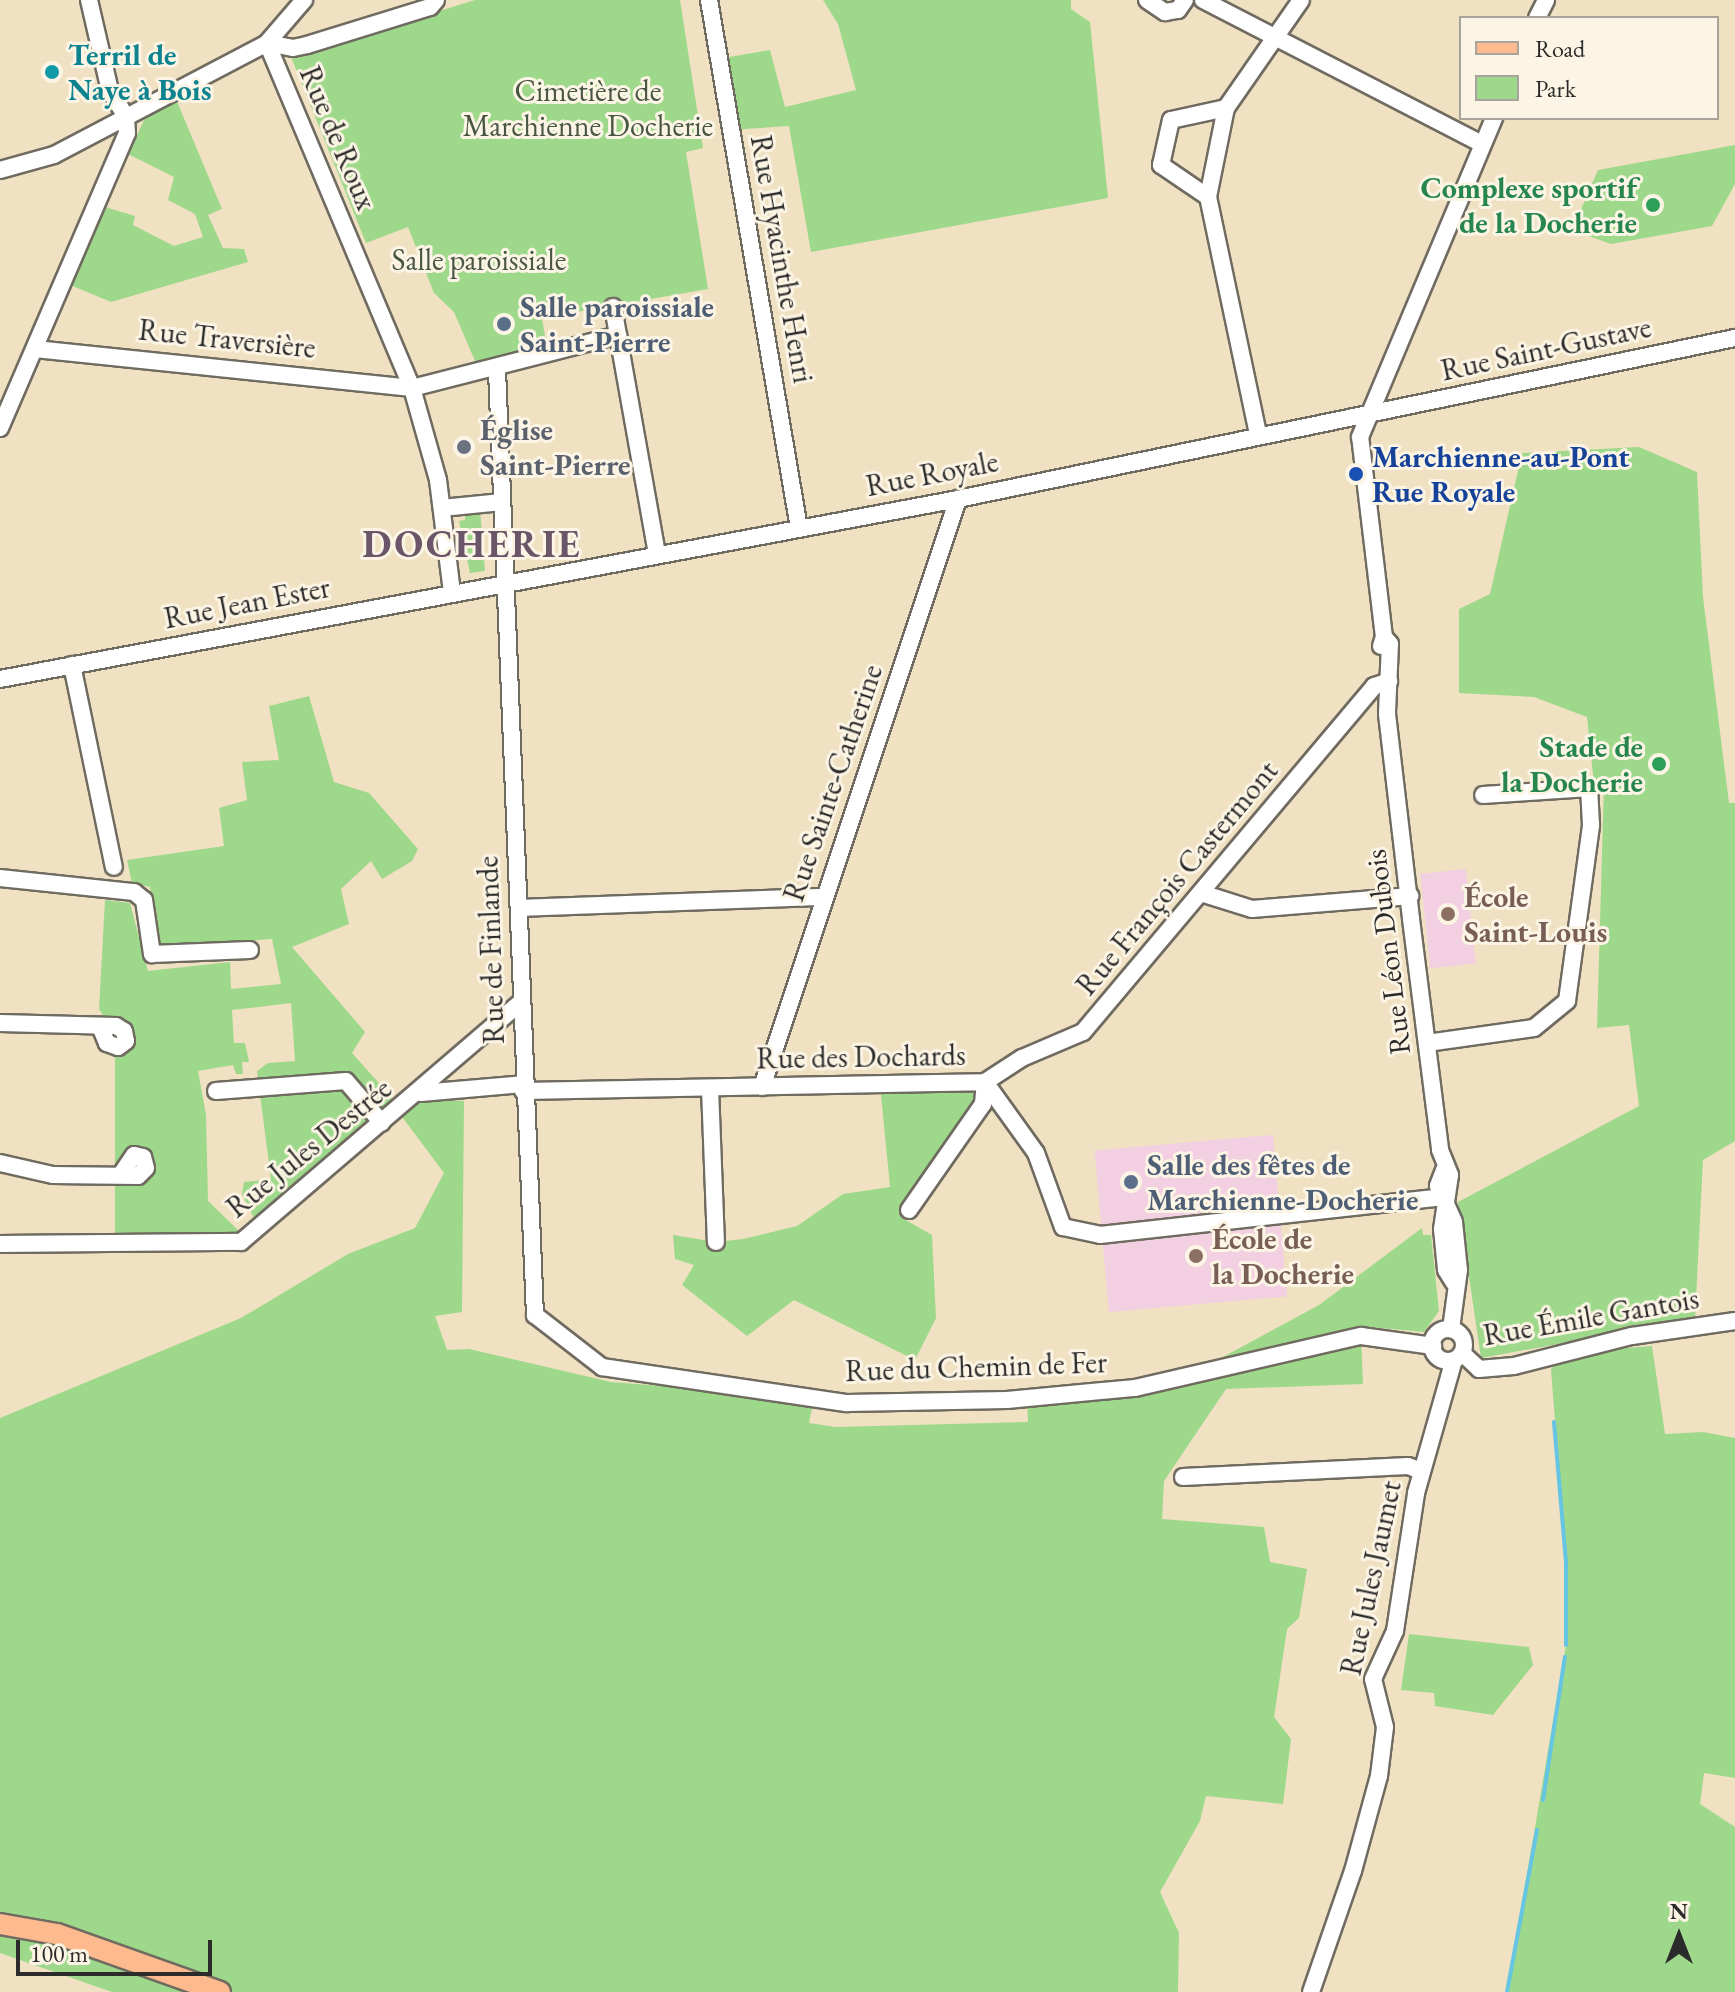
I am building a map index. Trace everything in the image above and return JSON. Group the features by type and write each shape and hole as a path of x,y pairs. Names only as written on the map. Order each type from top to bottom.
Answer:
{"main road":[{"path":"0,1924 57,1934 220,1992"}],"street":[{"path":"0,428 127,133 126,117 110,91 89,0"},
{"path":"0,170 43,159 267,43 304,0"},
{"path":"267,43 293,48 307,45 430,7 436,0"},
{"name":"Rue Hyacinthe Henri","path":"709,0 799,528"},
{"path":"1147,0 1165,12 1178,10 1185,0"},
{"path":"1203,0 1482,144"},
{"path":"1258,434 1208,197 1226,108 1301,0"},
{"name":"Rue de Roux","path":"267,43 412,388 442,508 452,593"},
{"path":"1208,197 1161,165 1171,120 1226,108"},
{"path":"1368,414 1493,120"},
{"path":"613,307 657,555"},
{"name":"Rue Traversière","path":"35,349 412,388 497,370 618,335"},
{"name":"Rue Saint-Gustave","path":"1368,414 1735,338"},
{"name":"Rue de Finlande","path":"497,370 519,908 523,1088 535,1315"},
{"name":"Rue Royale","path":"505,583 958,499 1258,434 1368,414"},
{"name":"Rue Léon Dubois","path":"1368,414 1371,449 1366,458 1384,637 1382,659 1397,713 1391,727 1427,1043 1444,1170 1451,1185 1446,1197 1459,1270 1454,1283 1451,1329"},
{"name":"Rue Sainte-Catherine","path":"762,1087 958,499"},
{"path":"442,508 502,502"},
{"name":"Rue Jean Ester","path":"0,679 505,583"},
{"path":"72,665 114,867"},
{"name":"Rue François Castermont","path":"985,1082 1022,1058 1083,1032 1374,686 1389,681"},
{"path":"1427,1043 1534,1028 1567,1001 1591,825 1589,788 1483,795"},
{"path":"0,878 134,892 144,900 152,954 250,950"},
{"path":"1201,893 1252,909 1410,896"},
{"path":"519,908 824,897"},
{"name":"Rue Jules Destrée","path":"0,1244 241,1242 421,1093 521,1002"},
{"path":"0,1023 101,1029"},
{"path":"216,1091 346,1081 382,1123"},
{"path":"909,1210 983,1104 985,1082"},
{"name":"Rue des Dochards","path":"421,1093 523,1088 710,1088 985,1082 1036,1153 1063,1227 1100,1235 1446,1197"},
{"path":"710,1088 716,1242"},
{"path":"0,1163 53,1175 122,1173"},
{"name":"Rue du Chemin de Fer","path":"535,1315 602,1367 847,1403 1007,1400 1135,1388 1361,1336 1433,1346"},
{"name":"Rue Émile Gantois","path":"1458,1357 1479,1369 1514,1366 1632,1336 1735,1321"},
{"path":"1451,1329 1463,1338 1458,1357 1439,1357 1433,1346 1437,1334 1451,1329"},
{"name":"Rue Jules Jaumet","path":"1311,1992 1353,1871 1379,1776 1385,1727 1373,1679 1395,1631 1422,1471 1458,1357"},
{"path":"1183,1477 1408,1466 1422,1471"}],"shaded area":[{"name":"École Saint-Louis","path":"1466,869 1476,963 1430,968 1420,874"},
{"name":"École de la Docherie","path":"1273,1135 1287,1296 1109,1312 1095,1151"}],"green space":[{"name":"Cimetière de Marchienne Docherie","path":"475,0 680,0 703,148 686,152 708,289 542,318 547,348 478,368 454,312 434,293 408,227 366,243 291,57"},
{"path":"823,0 1071,0 1071,9 1090,22 1108,198 811,252 789,126 730,130 718,59 770,50 785,107 856,90 838,24"},
{"path":"173,92 222,209 208,215 223,248 244,249 248,262 111,302 68,284 105,207 135,216 133,225 174,246 203,237 195,214 168,200 174,177 128,154 147,114"},
{"name":"Complexe sportif de la Docherie","path":"1735,145 1735,184 1712,226 1611,244 1572,230 1598,170"},
{"name":"Stade de la Docherie","path":"1639,447 1697,472 1703,597 1729,803 1735,803 1735,1141 1703,1160 1695,1319 1481,1358 1458,1202 1639,1106 1629,1025 1597,1028 1604,784 1594,784 1587,717 1534,697 1459,693 1459,609 1490,594 1522,453"},
{"path":"480,509 485,571 470,573 459,521 465,520 465,510"},
{"path":"309,696 334,782 369,793 418,849 412,861 382,879 371,861 341,889 349,924 292,947 365,1032 352,1053 394,1100 256,1222 242,1194 244,1182 271,1179 257,1071 268,1063 295,1061 291,1003 232,1010 234,1043 245,1043 249,1062 242,1062 243,1074 236,1074 233,1065 198,1071 206,1115 208,1201 240,1232 115,1234 115,1034 99,1009 105,900 130,903 148,971 230,962 231,989 281,984 272,939 157,947 150,887 132,883 127,860 224,846 219,808 247,800 242,762 279,760 269,706"},
{"path":"985,1082 983,1104 904,1219 932,1235 936,1318 915,1360 794,1300 747,1336 682,1285 694,1265 675,1259 673,1235 716,1242 743,1239 797,1226 843,1194 890,1187 880,1084"},
{"path":"425,1098 464,1101 462,1312 435,1316 447,1350 469,1349 611,1382 814,1398 809,1423 836,1427 1028,1422 1027,1398 1095,1396 1361,1336 1363,1384 1226,1389 1164,1481 1162,1519 1264,1527 1270,1562 1307,1569 1299,1618 1287,1629 1274,1717 1291,1739 1283,1804 1206,1796 1200,1821 1160,1892 1179,1933 1178,1992 112,1992 0,1953 0,1418 241,1318 348,1254 415,1228 444,1173 400,1114"},
{"path":"1422,1228 1423,1235 1431,1235 1439,1311 1424,1332 1358,1326 1208,1365 1319,1305"},
{"path":"1652,1346 1665,1434 1703,1432 1735,1438 1735,1778 1704,1773 1700,1804 1735,1827 1735,1992 1507,1992 1566,1645 1566,1563 1551,1369 1566,1353"},
{"path":"1409,1634 1529,1647 1533,1665 1493,1715 1435,1706 1434,1693 1401,1690"}],"waterway":[{"path":"1554,1422 1566,1563 1566,1645"},
{"path":"1543,1800 1565,1657"},
{"path":"1507,1992 1537,1830"}],"place":[{"name":"Terril de Naye à Bois","path":"52,72"},
{"name":"Complexe sportif de la Docherie","path":"1653,205"},
{"name":"Salle paroissiale Saint-Pierre","path":"504,324"},
{"name":"Église Saint-Pierre","path":"464,447"},
{"name":"Marchienne-au-Pont Rue Royale","path":"1356,474"},
{"name":"Stade de la Docherie","path":"1659,764"},
{"name":"École Saint-Louis","path":"1448,914"},
{"name":"Salle des fêtes de Marchienne-Docherie","path":"1131,1182"},
{"name":"École de la Docherie","path":"1196,1256"}],"district":[{"name":"DOCHERIE","path":"472,544"}],"park label":[{"name":"Salle paroissiale","path":"479,260"}]}
